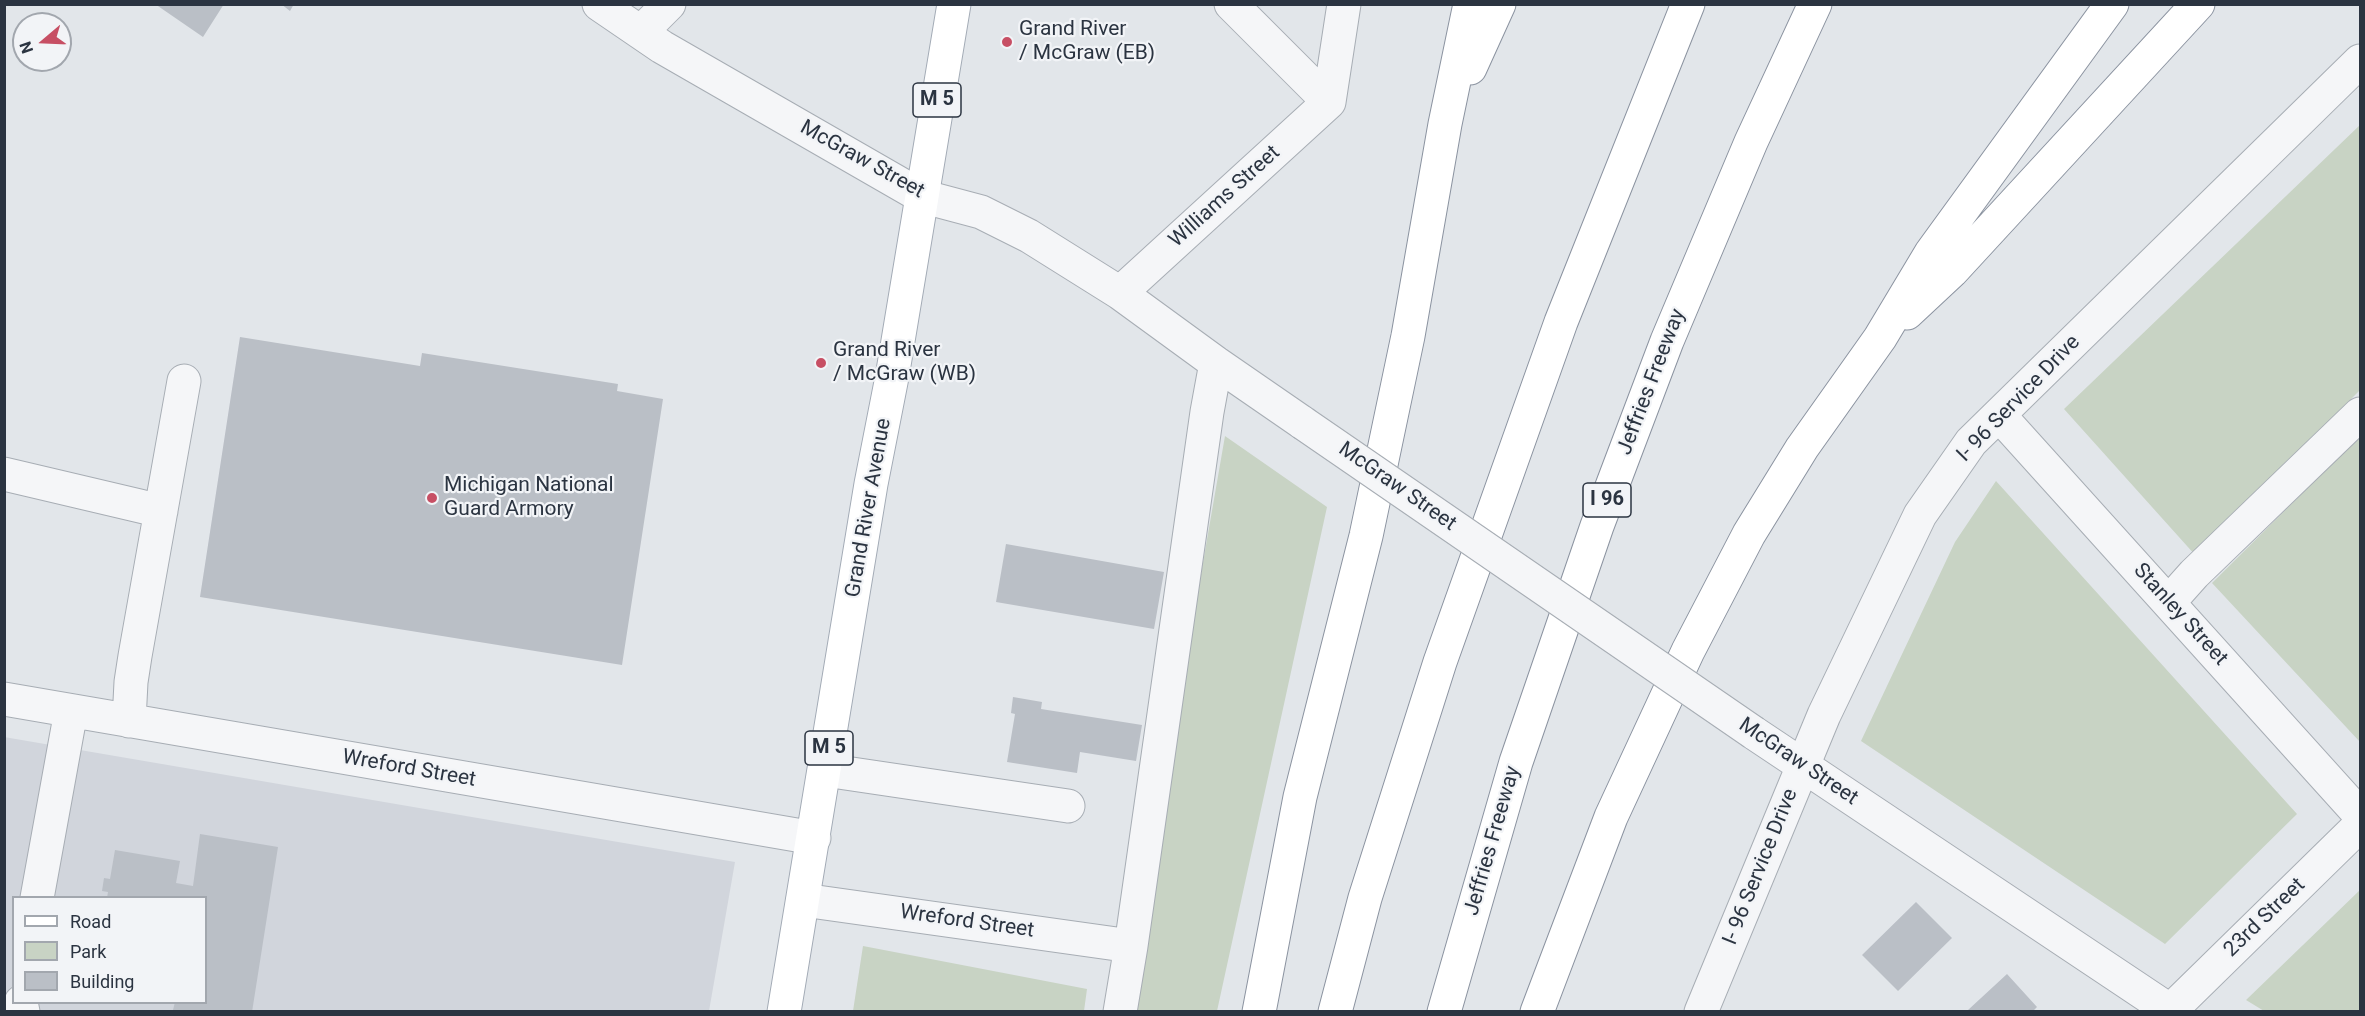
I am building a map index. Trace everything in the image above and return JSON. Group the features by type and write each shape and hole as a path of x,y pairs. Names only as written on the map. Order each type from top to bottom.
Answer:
{"main road":[{"name":"Grand River Avenue","path":"784,1011 871,484 892,377 954,4"},
{"path":"1258,1011 1300,797 1369,524 1408,336 1445,124 1470,4"},
{"path":"1445,124 1499,4"},
{"path":"1335,1011 1365,898 1440,662 1561,322 1660,69 1688,4"},
{"name":"Jeffries Freeway","path":"1444,1011 1516,762 1597,526 1667,341 1751,142 1815,4"},
{"path":"1537,1011 1611,817 1688,651 1749,534 1790,467 1880,338 1931,253 2112,4"},
{"path":"1880,338 1952,271 2198,4"}],"street":[{"name":"McGraw Street","path":"599,4 662,46 921,196 981,212 1029,236 1120,293 1216,363 1802,766 2170,1011"},
{"path":"640,32 669,4"},
{"path":"1231,4 1329,102"},
{"path":"1329,102 1344,4"},
{"name":"I- 96 Service Drive","path":"1701,1011 1824,715 1920,515 1971,442 2361,61"},
{"name":"Williams Street","path":"1120,293 1329,102"},
{"path":"1120,1011 1216,363"},
{"path":"129,721 131,682 184,381"},
{"path":"2169,602 2194,574 2361,414"},
{"name":"Stanley Street","path":"1999,415 2361,815"},
{"path":"4,474 161,511"},
{"name":"Wreford Street","path":"4,699 814,838"},
{"path":"37,896 71,711"},
{"path":"825,770 1068,806"},
{"name":"23rd Street","path":"2170,1011 2361,825"},
{"name":"Wreford Street","path":"803,900 1131,946"}],"shaded area":[{"path":"4,737 735,862 709,1011 5,1011"}],"green space":[{"path":"2360,125 2360,390 2196,556 2064,409"},
{"path":"1225,436 1327,507 1217,1011 1130,1012 1189,643"},
{"path":"2360,436 2360,742 2212,583"},
{"path":"1996,481 2297,814 2165,944 1861,741 1955,542"},
{"path":"2360,890 2360,1011 2264,1011 2246,1000"},
{"path":"863,946 1087,989 1084,1011 853,1011"}],"building":[{"path":"155,4 224,4 203,37"},
{"path":"281,4 294,4 290,11"},
{"name":"Michigan National Guard Armory","path":"240,337 420,366 422,353 618,384 617,391 663,399 622,665 200,597"},
{"path":"1006,544 1164,572 1154,629 996,602"},
{"path":"1013,697 1042,702 1041,709 1142,725 1136,761 1080,752 1077,773 1007,762 1015,714 1011,713"},
{"path":"200,834 278,847 252,1012 173,1010 174,1004 207,1004 207,896 107,896 108,892 102,891 104,878 110,879 115,850 180,861 176,883 193,886"},
{"path":"1916,902 1952,938 1898,991 1862,955"},
{"path":"2007,974 2037,1007 2032,1012 1970,1012 1968,1010"}],"place":[{"name":"Grand River / McGraw (EB)","path":"1007,42"},
{"name":"Grand River / McGraw (WB)","path":"821,363"},
{"name":"Michigan National Guard Armory","path":"432,498"}]}
